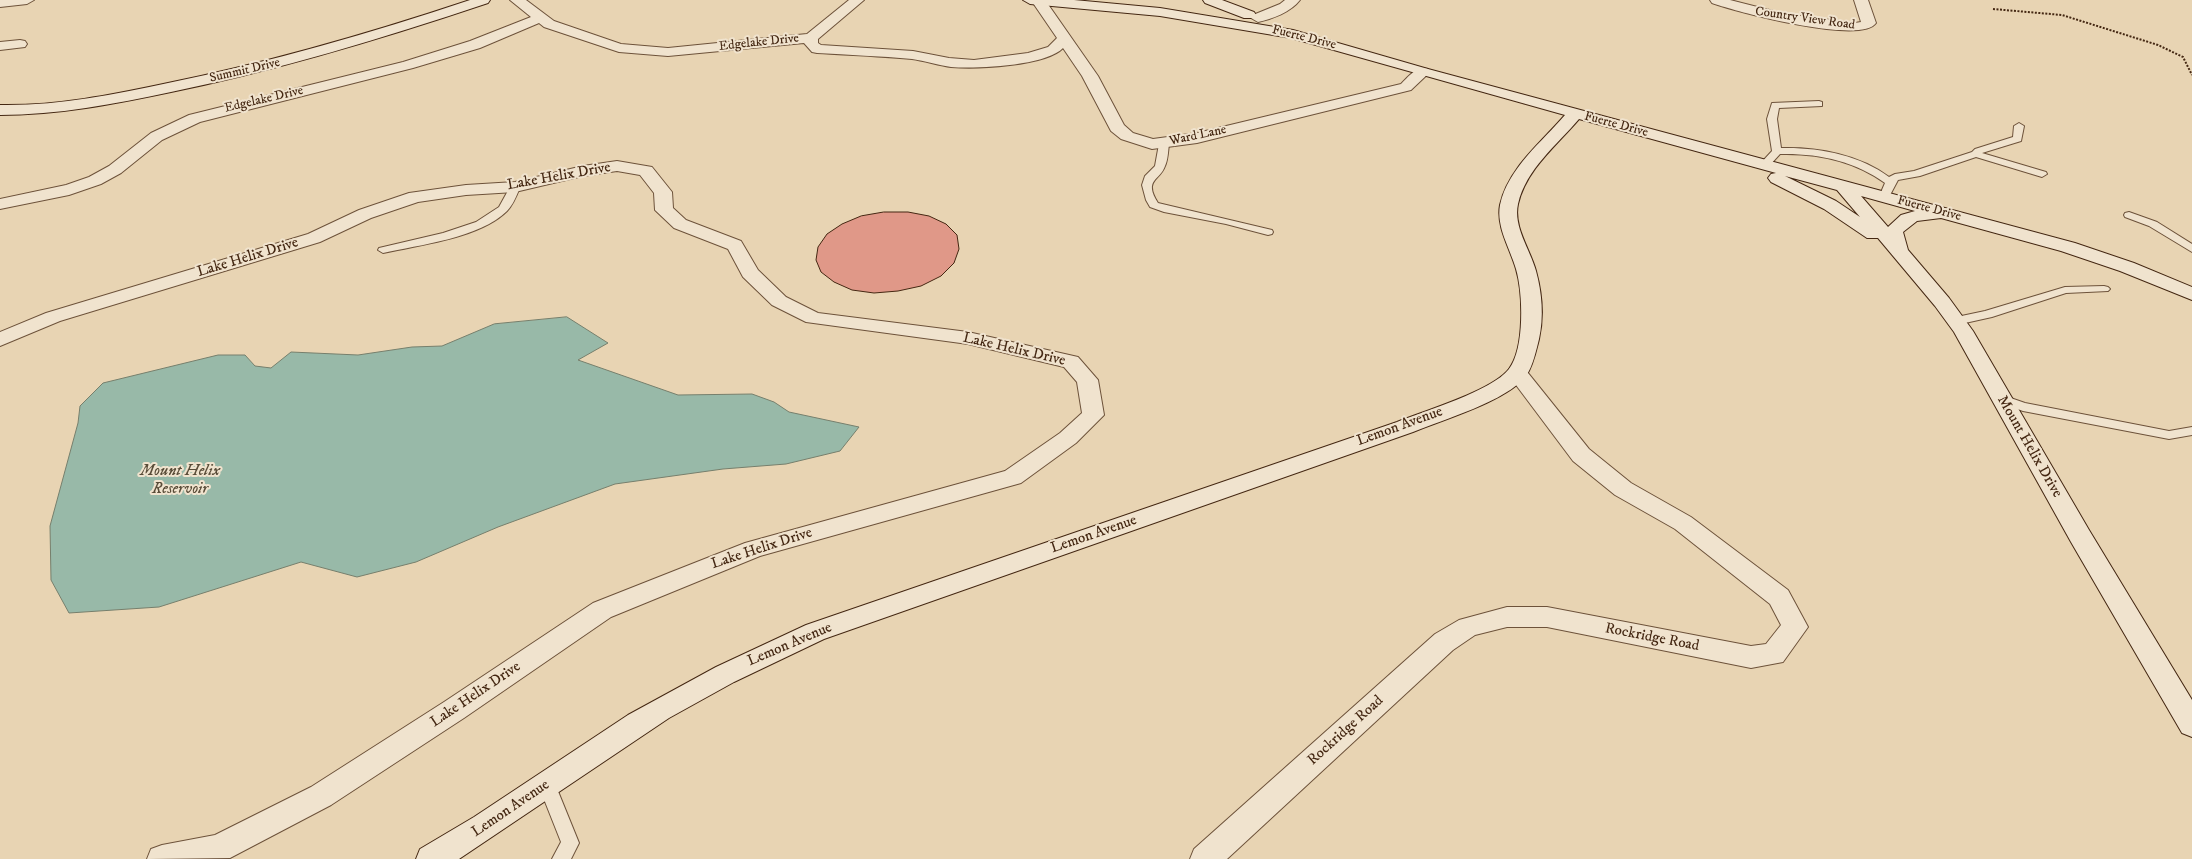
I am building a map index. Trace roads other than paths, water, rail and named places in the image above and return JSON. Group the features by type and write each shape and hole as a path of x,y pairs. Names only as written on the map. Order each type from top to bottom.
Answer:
{"street":[{"path":"0,3 27,0"},
{"name":"Summit Drive","path":"0,110 62,108 180,86 298,58 396,30 483,0"},
{"name":"Edgelake Drive","path":"517,0 549,24 619,48 649,51 668,52 745,46 811,38 811,44 817,49 912,55 949,62 974,64 1030,57 1053,50 1066,38"},
{"path":"811,38 857,0"},
{"name":"Fuerte Drive","path":"1030,0 1259,23 1423,72 1842,186 1887,189 1943,213 2068,247 2127,267 2192,294"},
{"name":"Ward Lane","path":"1038,0 1066,38 1090,76 1117,128 1127,136 1152,144 1164,144 1197,138 1406,88 1423,72"},
{"path":"1210,0 1259,23 1285,7 1293,0"},
{"name":"Country View Road","path":"1717,0 1744,11 1767,16 1855,27 1864,26 1869,23 1861,0"},
{"name":"Edgelake Drive","path":"0,204 16,199 61,192 107,175 163,133 194,118 357,79 465,48 512,31 539,18"},
{"path":"0,46 20,44"},
{"path":"1517,373 1531,332 1532,301 1525,268 1508,221 1509,206 1520,178 1576,114"},
{"path":"1721,153 1795,186 1830,205 1899,252"},
{"name":"Lake Helix Drive","path":"0,340 53,317 314,238 365,214 415,197 466,190 515,187 583,171 617,166 646,170 663,192 664,210 680,224 735,246 750,273 779,301 813,318 968,338 1071,362 1087,380 1093,415 1068,438 1014,476 754,549 602,610 454,710 322,796 219,848 162,859"},
{"name":"Mount Helix Drive","path":"1842,186 1942,302 1956,321 2080,536 2192,725"},
{"path":"1899,252 1894,232 1899,224 1908,217 1943,213"},
{"name":"Lemon Avenue","path":"431,859 498,819 638,723 698,688 757,658 815,632 1405,427 1492,391 1517,373"},
{"name":"Rockridge Road","path":"1205,859 1444,642 1468,627 1507,617 1547,617 1751,657 1774,654 1795,627 1779,598 1683,523 1623,490 1581,455 1517,373"}],"lane":[{"path":"1777,151 1772,119 1774,106 1819,104"},
{"path":"1765,164 1777,151 1806,151 1852,162 1873,169 1887,189 1895,177 1916,174 1976,154 1978,151 2018,139 2019,126"},
{"path":"1164,144 1160,167 1149,178 1147,185 1154,205 1164,209 1227,221 1268,232"},
{"path":"1976,154 2042,174"},
{"path":"383,250 458,231 486,220 504,208 515,187"},
{"path":"2129,215 2153,224 2192,248"},
{"path":"1956,321 1988,314 2065,290 2104,289"},
{"path":"2002,399 2024,407 2169,435 2192,431"},
{"path":"547,784 570,843 561,859"}],"water":[{"name":"Mount Helix Reservoir","path":"567,317 608,343 578,360 678,395 752,394 774,402 789,412 859,427 840,451 786,464 723,469 615,484 498,527 416,562 357,577 301,562 159,607 69,613 51,580 50,526 78,423 80,406 103,383 218,355 245,355 255,366 271,368 291,352 358,355 412,347 442,346 494,324"}]}
